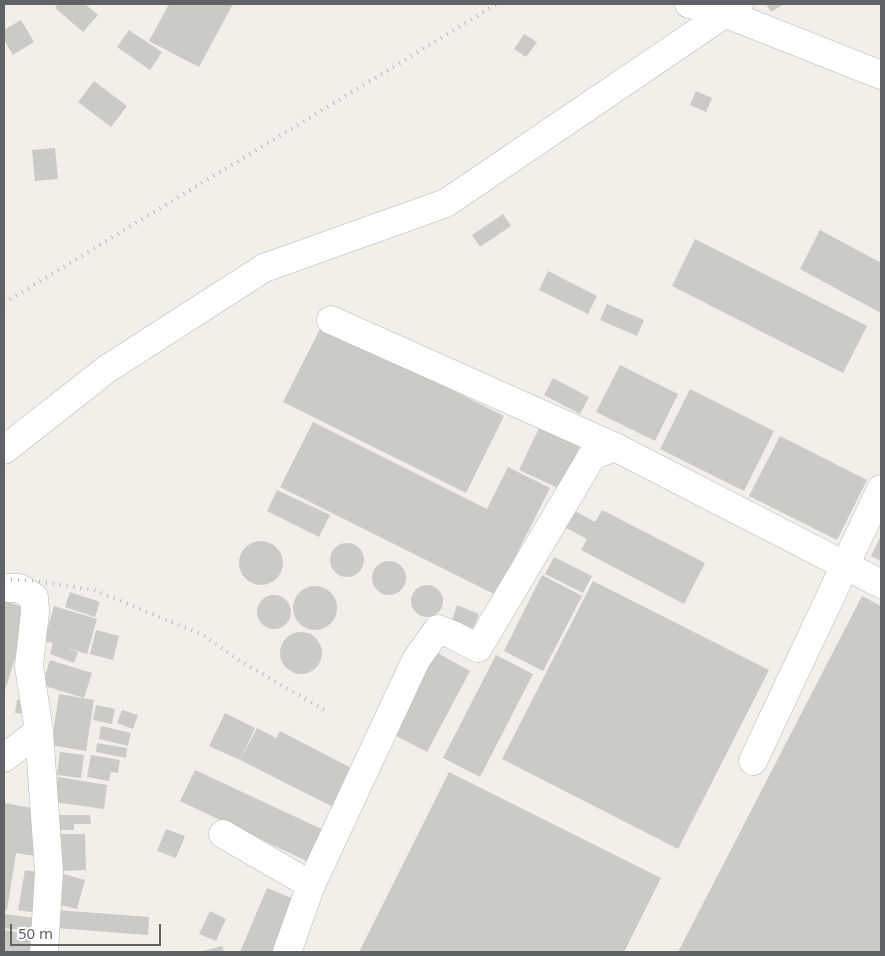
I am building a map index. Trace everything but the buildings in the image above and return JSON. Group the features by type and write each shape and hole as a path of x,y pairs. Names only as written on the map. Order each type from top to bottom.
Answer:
{"street":[{"path":"689,4 731,8 881,75"},
{"path":"4,450 106,369 264,268 446,203 731,8"},
{"path":"331,320 615,447 881,584"},
{"path":"287,952 311,885 416,660 438,629 478,648 592,456 615,447"},
{"path":"753,761 881,488"},
{"path":"4,588 19,588 34,597 35,612 29,666 39,731 49,872 44,952"},
{"path":"4,758 39,731"},
{"path":"223,834 311,885"}],"railway":[{"path":"4,303 497,4"},
{"path":"4,579 36,581 94,590 203,635 240,661 328,712"}]}
